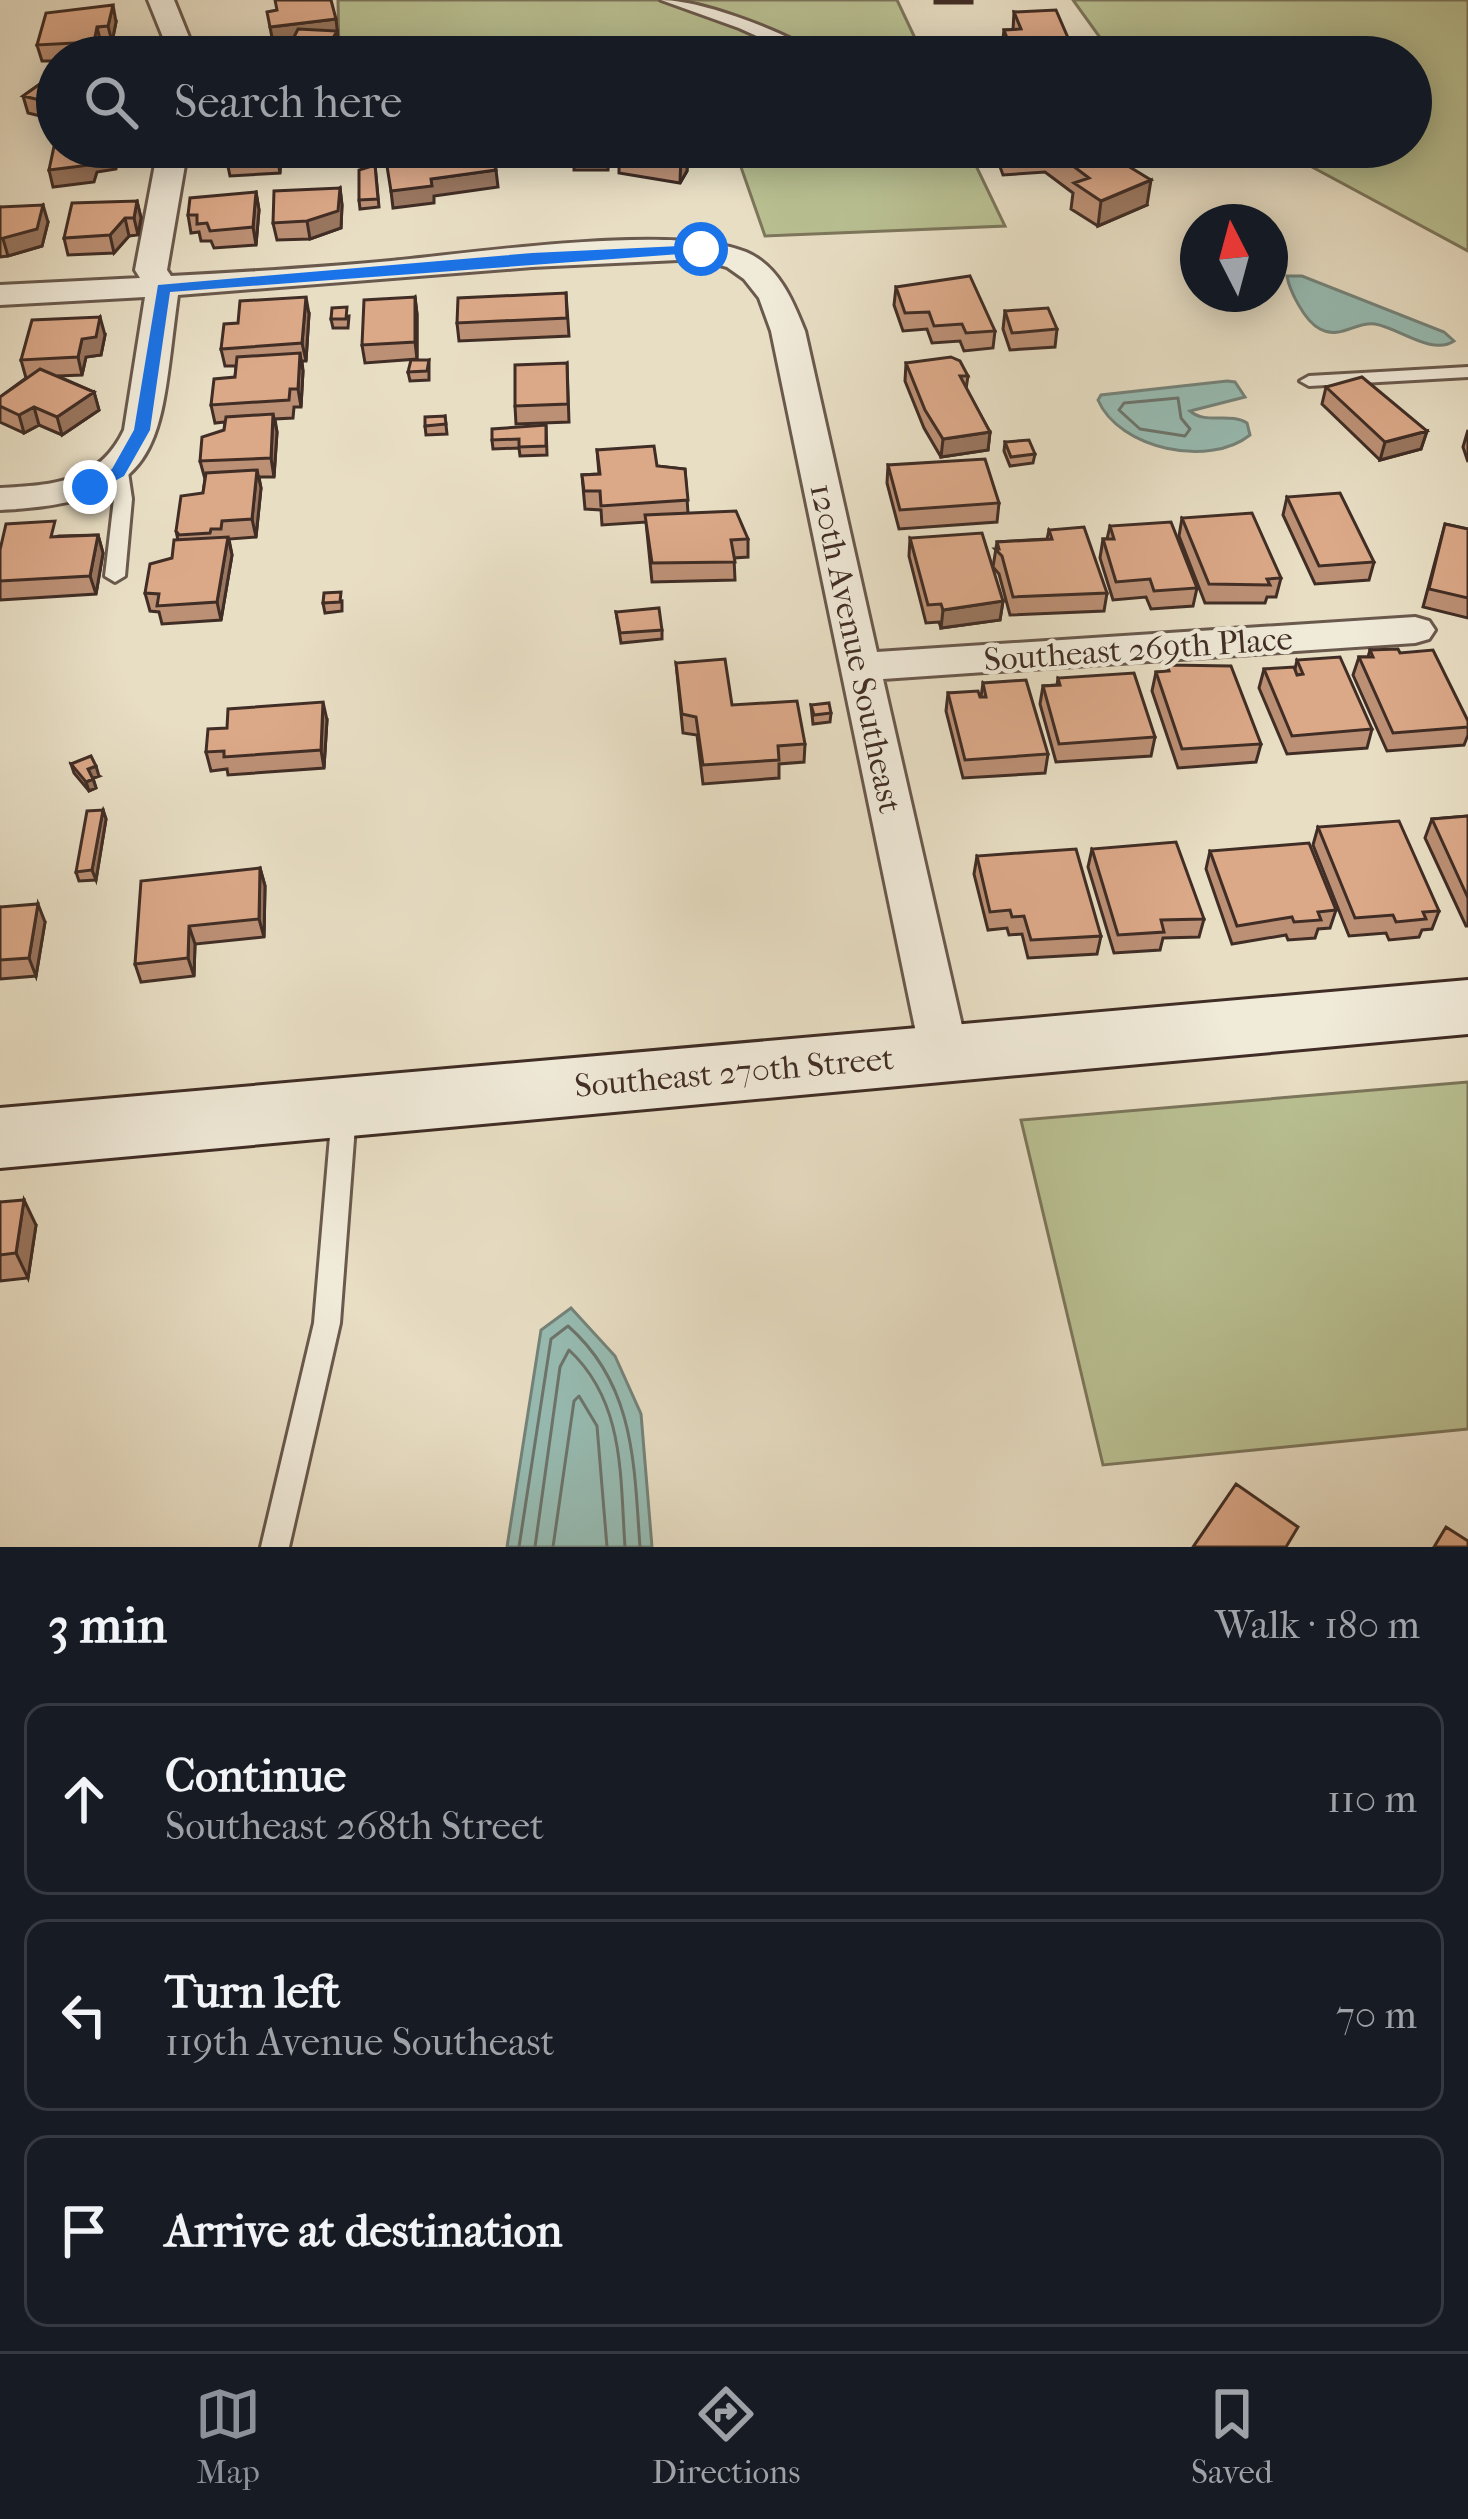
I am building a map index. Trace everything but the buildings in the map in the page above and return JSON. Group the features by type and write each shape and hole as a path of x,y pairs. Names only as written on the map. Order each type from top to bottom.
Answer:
{"street":[{"path":"161,0 176,36"},
{"path":"0,499 48,497 90,487 118,472 142,430 163,288 152,270 169,168"},
{"name":"120th Avenue Southeast","path":"163,288 553,256 701,249 738,260 775,296 788,331 944,1052"},
{"path":"0,295 163,288"},
{"name":"Southeast 269th Place","path":"861,667 1415,630"},
{"name":"Southeast 270th Street","path":"0,1138 1468,1007"}],"lane":[{"path":"668,0 767,36"},
{"path":"1310,381 1468,372"},
{"path":"115,575 122,499 118,472"},
{"path":"275,1547 327,1323 344,1107"}],"green space":[{"path":"338,0 897,0 914,36 339,36"},
{"path":"1073,0 1468,0 1468,251 1314,168 1432,168 1432,36 1099,36"},
{"path":"741,168 977,168 1005,226 765,236"},
{"path":"1468,1082 1468,1429 1103,1465 1021,1120"}],"water":[{"path":"1288,276 1302,276 1444,332 1454,341 1426,343 1375,324 1327,332 1314,325 1294,296"},
{"path":"1235,382 1245,397 1190,411 1203,417 1240,420 1247,423 1250,435 1212,450 1166,448 1145,441 1125,431 1098,400 1101,395"},
{"path":"571,1308 615,1356 641,1414 652,1547 507,1547 541,1330"}],"route":[{"path":"90,487 118,472 134,452 142,430 163,288 532,257 701,249"}]}
